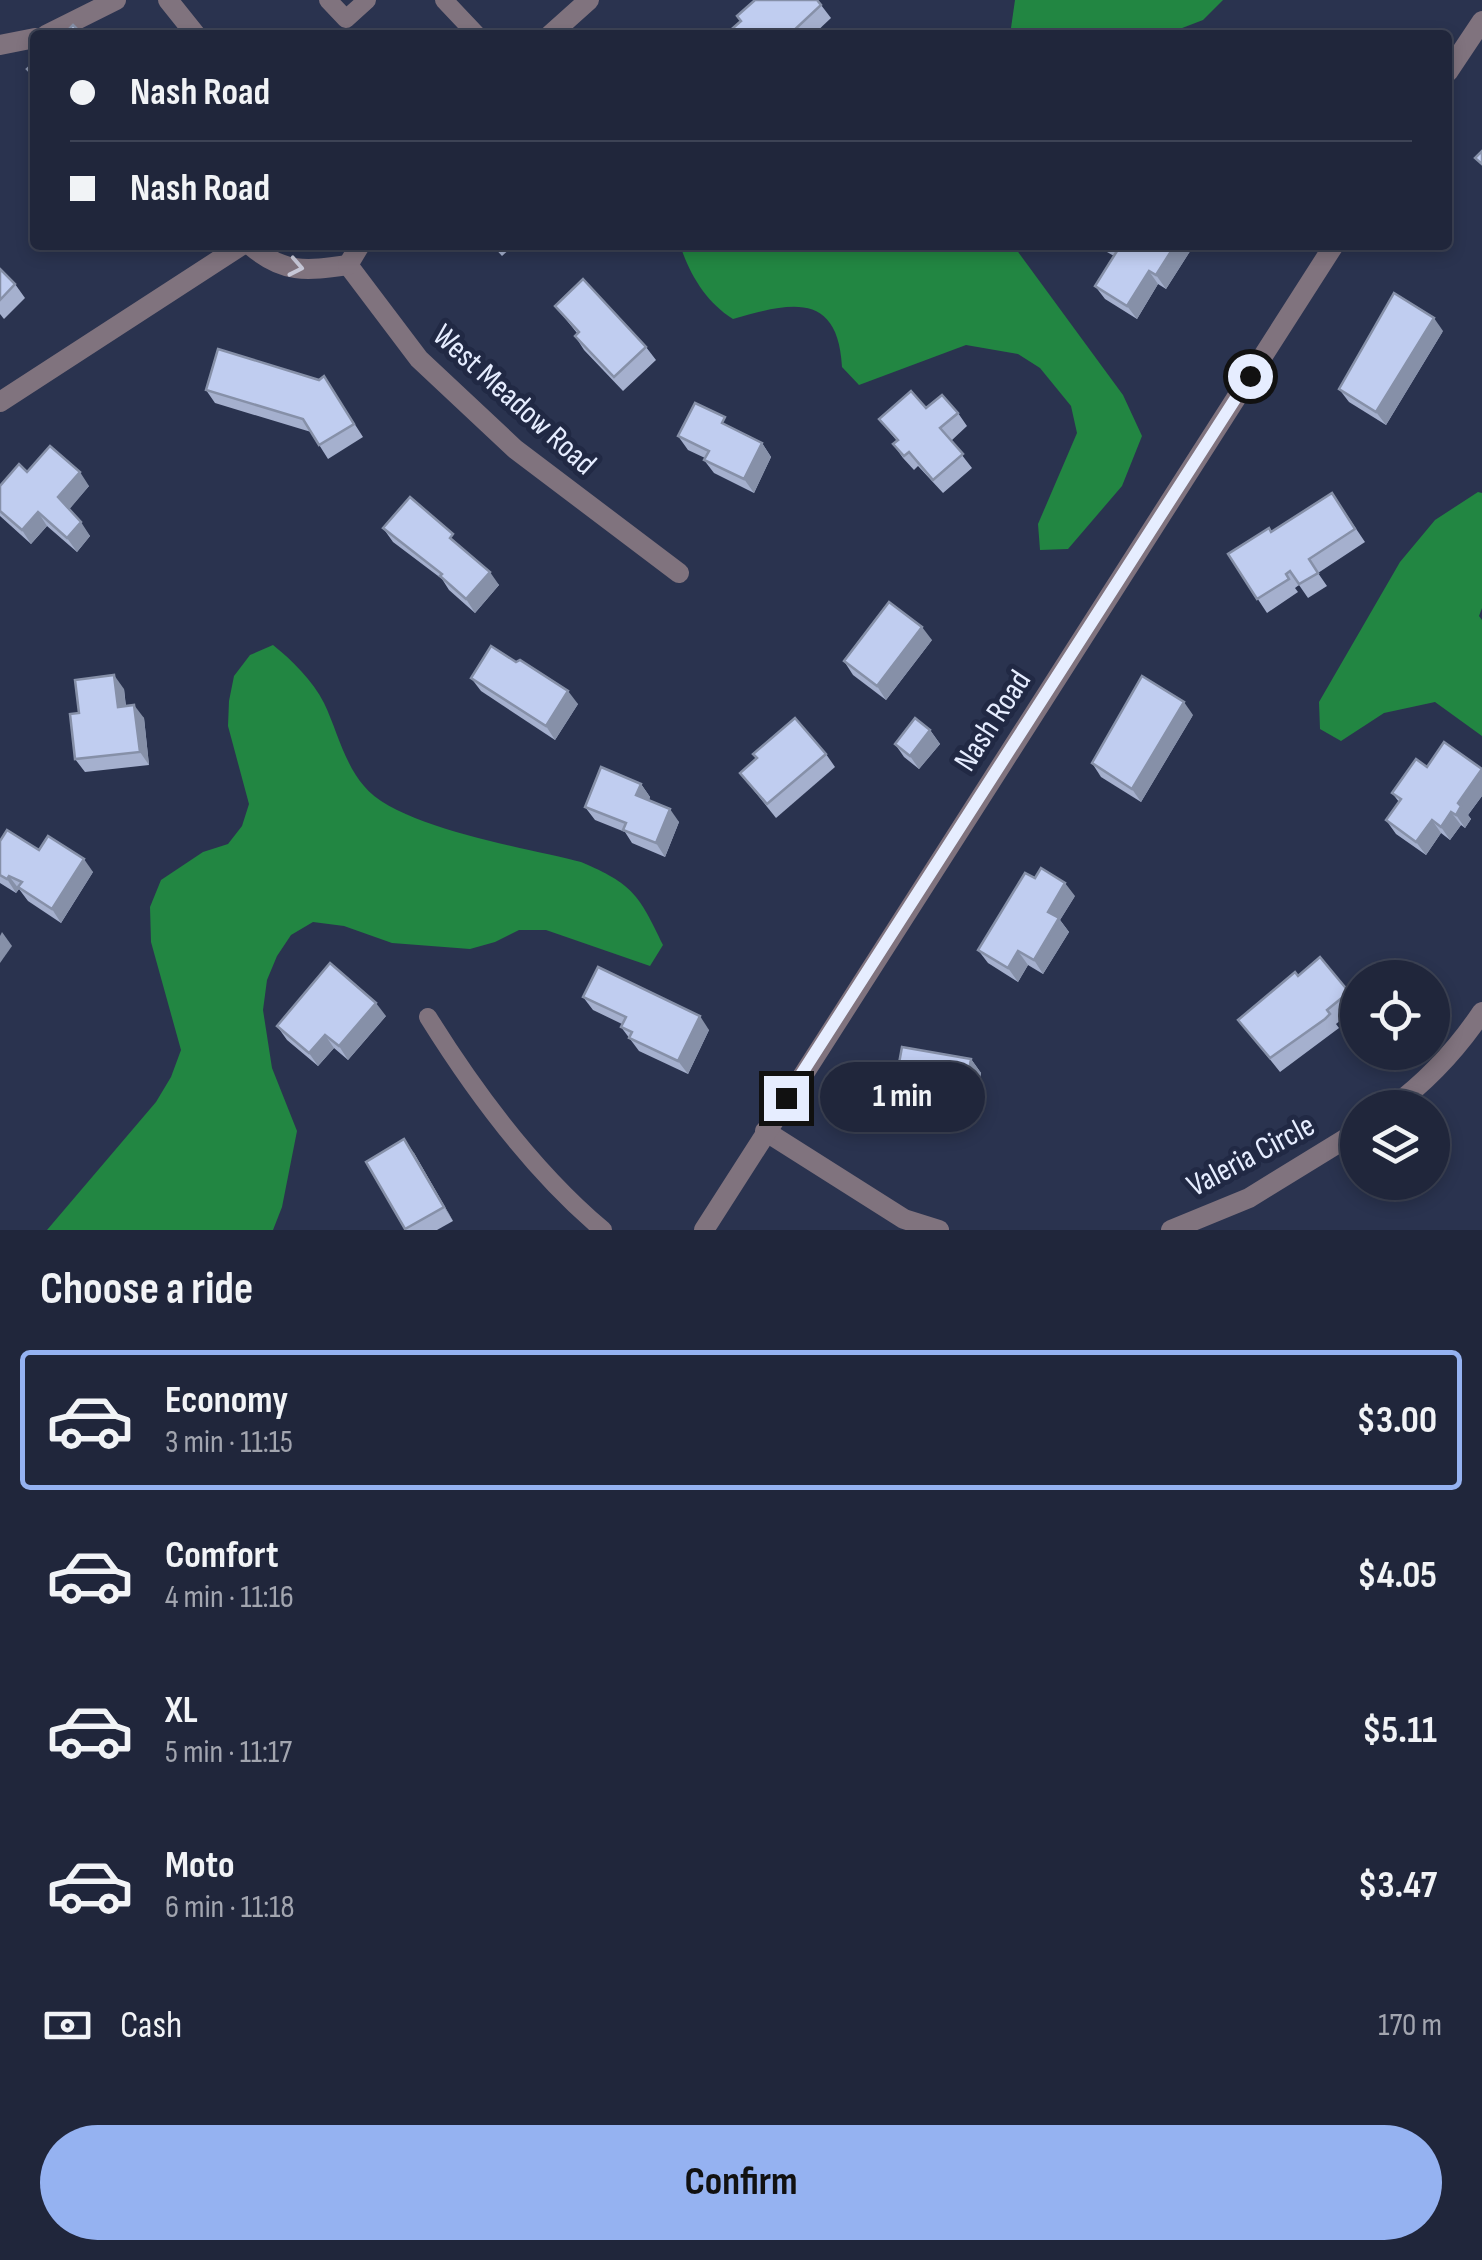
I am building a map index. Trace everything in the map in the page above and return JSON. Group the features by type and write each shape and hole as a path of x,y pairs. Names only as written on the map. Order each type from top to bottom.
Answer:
{"street":[{"path":"56,30 116,0"},
{"path":"168,0 192,30"},
{"path":"556,30 589,0"},
{"path":"1452,66 1482,20"},
{"path":"0,45 30,39"},
{"path":"0,402 234,250"},
{"path":"256,250 265,258 301,272 348,265 357,250"},
{"name":"Nash Road","path":"704,1230 1331,250"},
{"name":"West Meadow Road","path":"348,265 419,359 515,449 679,573"},
{"path":"1415,1090 1469,1032 1482,1012"},
{"path":"765,1130 907,1225 939,1230"},
{"name":"Valeria Circle","path":"1170,1230 1249,1198 1340,1143"}],"lane":[{"path":"328,0 346,19 367,0"},
{"path":"444,0 472,30"},
{"path":"428,1016 470,1084 526,1151 603,1230"}],"green space":[{"path":"1015,0 1223,0 1203,20 1177,30 1011,30"},
{"path":"682,250 1017,250 1123,395 1142,436 1122,486 1068,549 1040,550 1038,524 1077,433 1071,406 1040,368 1018,354 966,345 859,385 842,367 838,342 821,314 791,307 733,319 700,287"},
{"path":"1482,493 1482,736 1435,702 1384,713 1341,741 1320,729 1319,702 1400,562 1435,520"},
{"path":"273,645 314,687 351,767 381,801 433,825 581,862 612,877 640,903 663,945 650,966 546,930 519,930 470,949 392,943 344,926 313,922 291,935 277,956 267,980 263,1010 272,1068 297,1131 282,1207 273,1230 47,1230 156,1102 171,1077 181,1050 151,942 150,907 161,880 203,852 228,844 242,826 249,804 228,726 229,701 234,676 250,655"}],"building":[{"path":"755,0 817,0 821,5 794,30 731,30 741,21 737,16"},
{"path":"1172,250 1156,275 1149,271 1127,306 1095,286 1117,251"},
{"path":"0,269 15,284 0,300"},
{"path":"583,279 646,347 614,377 575,336 579,332 555,306"},
{"path":"1394,293 1434,318 1376,412 1339,389"},
{"path":"218,349 319,380 324,376 354,424 319,445 303,419 206,390"},
{"path":"911,391 926,408 942,395 958,413 940,428 963,454 933,480 909,452 904,456 893,444 898,440 879,419"},
{"path":"695,403 725,417 722,423 762,443 744,479 704,460 709,451 678,436"},
{"path":"50,446 80,472 58,497 81,522 67,538 38,512 22,530 0,511 0,486 19,464 27,472"},
{"path":"1332,493 1355,529 1309,559 1318,573 1299,584 1290,571 1286,574 1289,579 1257,599 1228,554"},
{"path":"410,497 490,572 466,599 442,574 383,528"},
{"path":"889,602 922,627 877,686 844,661"},
{"path":"491,646 568,691 546,726 471,678"},
{"path":"114,675 118,707 134,705 140,752 75,759 70,714 79,713 75,680"},
{"path":"1142,676 1184,702 1132,789 1092,763"},
{"path":"795,718 826,754 767,804 740,773 757,758 753,754"},
{"path":"915,718 930,730 910,756 895,744"},
{"path":"1444,742 1482,769 1458,803 1461,806 1456,815 1451,812 1441,827 1432,820 1416,842 1386,820 1401,799 1392,793 1416,759 1427,767"},
{"path":"601,767 641,784 636,795 670,809 656,843 623,830 626,823 585,807"},
{"path":"7,830 39,850 48,836 84,859 52,909 18,887 22,882 0,875 0,841"},
{"path":"1041,868 1065,883 1048,912 1059,918 1034,960 1018,951 1008,968 978,950 1025,873 1035,878"},
{"path":"1320,957 1340,981 1340,999 1327,1010 1330,1014 1325,1019 1270,1058 1238,1020 1295,972 1298,976"},
{"path":"330,963 376,1003 339,1046 325,1035 309,1053 277,1026"},
{"path":"598,967 700,1016 678,1061 629,1038 632,1032 621,1027 626,1017 583,997"},
{"path":"902,1047 971,1059 962,1109 893,1096"},
{"path":"404,1139 444,1207 405,1229 366,1162"}],"route":[{"path":"786,1098 1250,376"}]}
